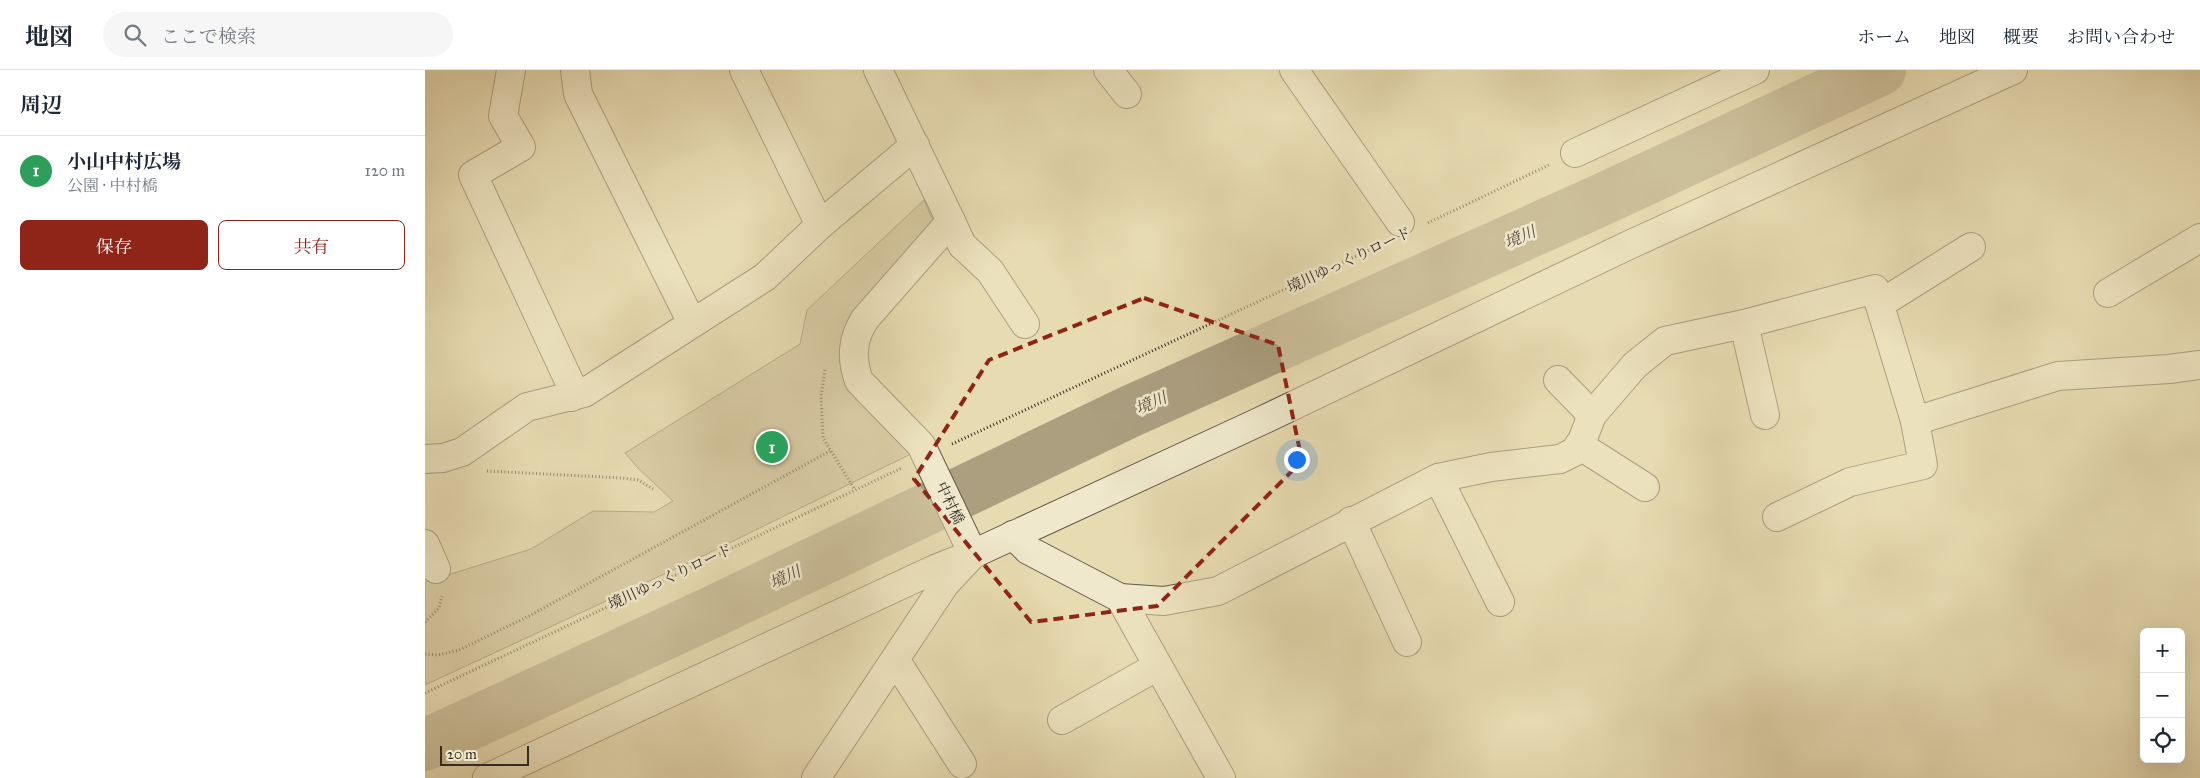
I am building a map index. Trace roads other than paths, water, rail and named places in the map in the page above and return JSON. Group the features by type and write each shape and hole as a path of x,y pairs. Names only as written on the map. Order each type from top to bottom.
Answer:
{"street":[{"path":"511,70 503,116 521,147 473,175 570,383 571,397"},
{"path":"575,70 578,94 692,323"},
{"path":"744,70 820,225"},
{"path":"878,70 962,245 990,270 1025,324"},
{"path":"1108,70 1127,94"},
{"path":"1294,70 1405,229"},
{"path":"1575,153 1755,70"},
{"path":"487,778 935,569 971,548 1013,535 1261,421 1629,245 2013,70"},
{"path":"430,453 462,452 527,407 584,393 765,277 820,225 915,145"},
{"name":"中村橋","path":"951,222 865,318 854,342 853,356 859,381 921,444 919,465 971,548"},
{"path":"2108,292 2200,238"},
{"path":"1879,304 1971,247"},
{"path":"1013,535 1028,550 1119,598 1164,601 1219,591 1438,478 1491,467 1560,459 1574,452 1592,415 1635,366 1665,341 1744,324 1875,289 1915,421 1923,465 1850,482 1777,517"},
{"path":"1744,324 1765,415"},
{"path":"1915,421 2058,376 2169,369 2200,365"},
{"path":"1558,380 1592,415"},
{"path":"1579,445 1645,486"},
{"path":"1438,478 1500,602"},
{"path":"1351,522 1407,642"},
{"path":"425,544 436,569"},
{"path":"816,778 971,548"},
{"path":"1119,598 1221,778"},
{"path":"892,664 900,668 963,764"},
{"path":"1062,720 1158,666"}],"waterway":[{"name":"境川","path":"425,745 710,613 1131,411 1601,200 1880,70"}],"place":[{"name":"小山中村広場","path":"772,447"}]}
